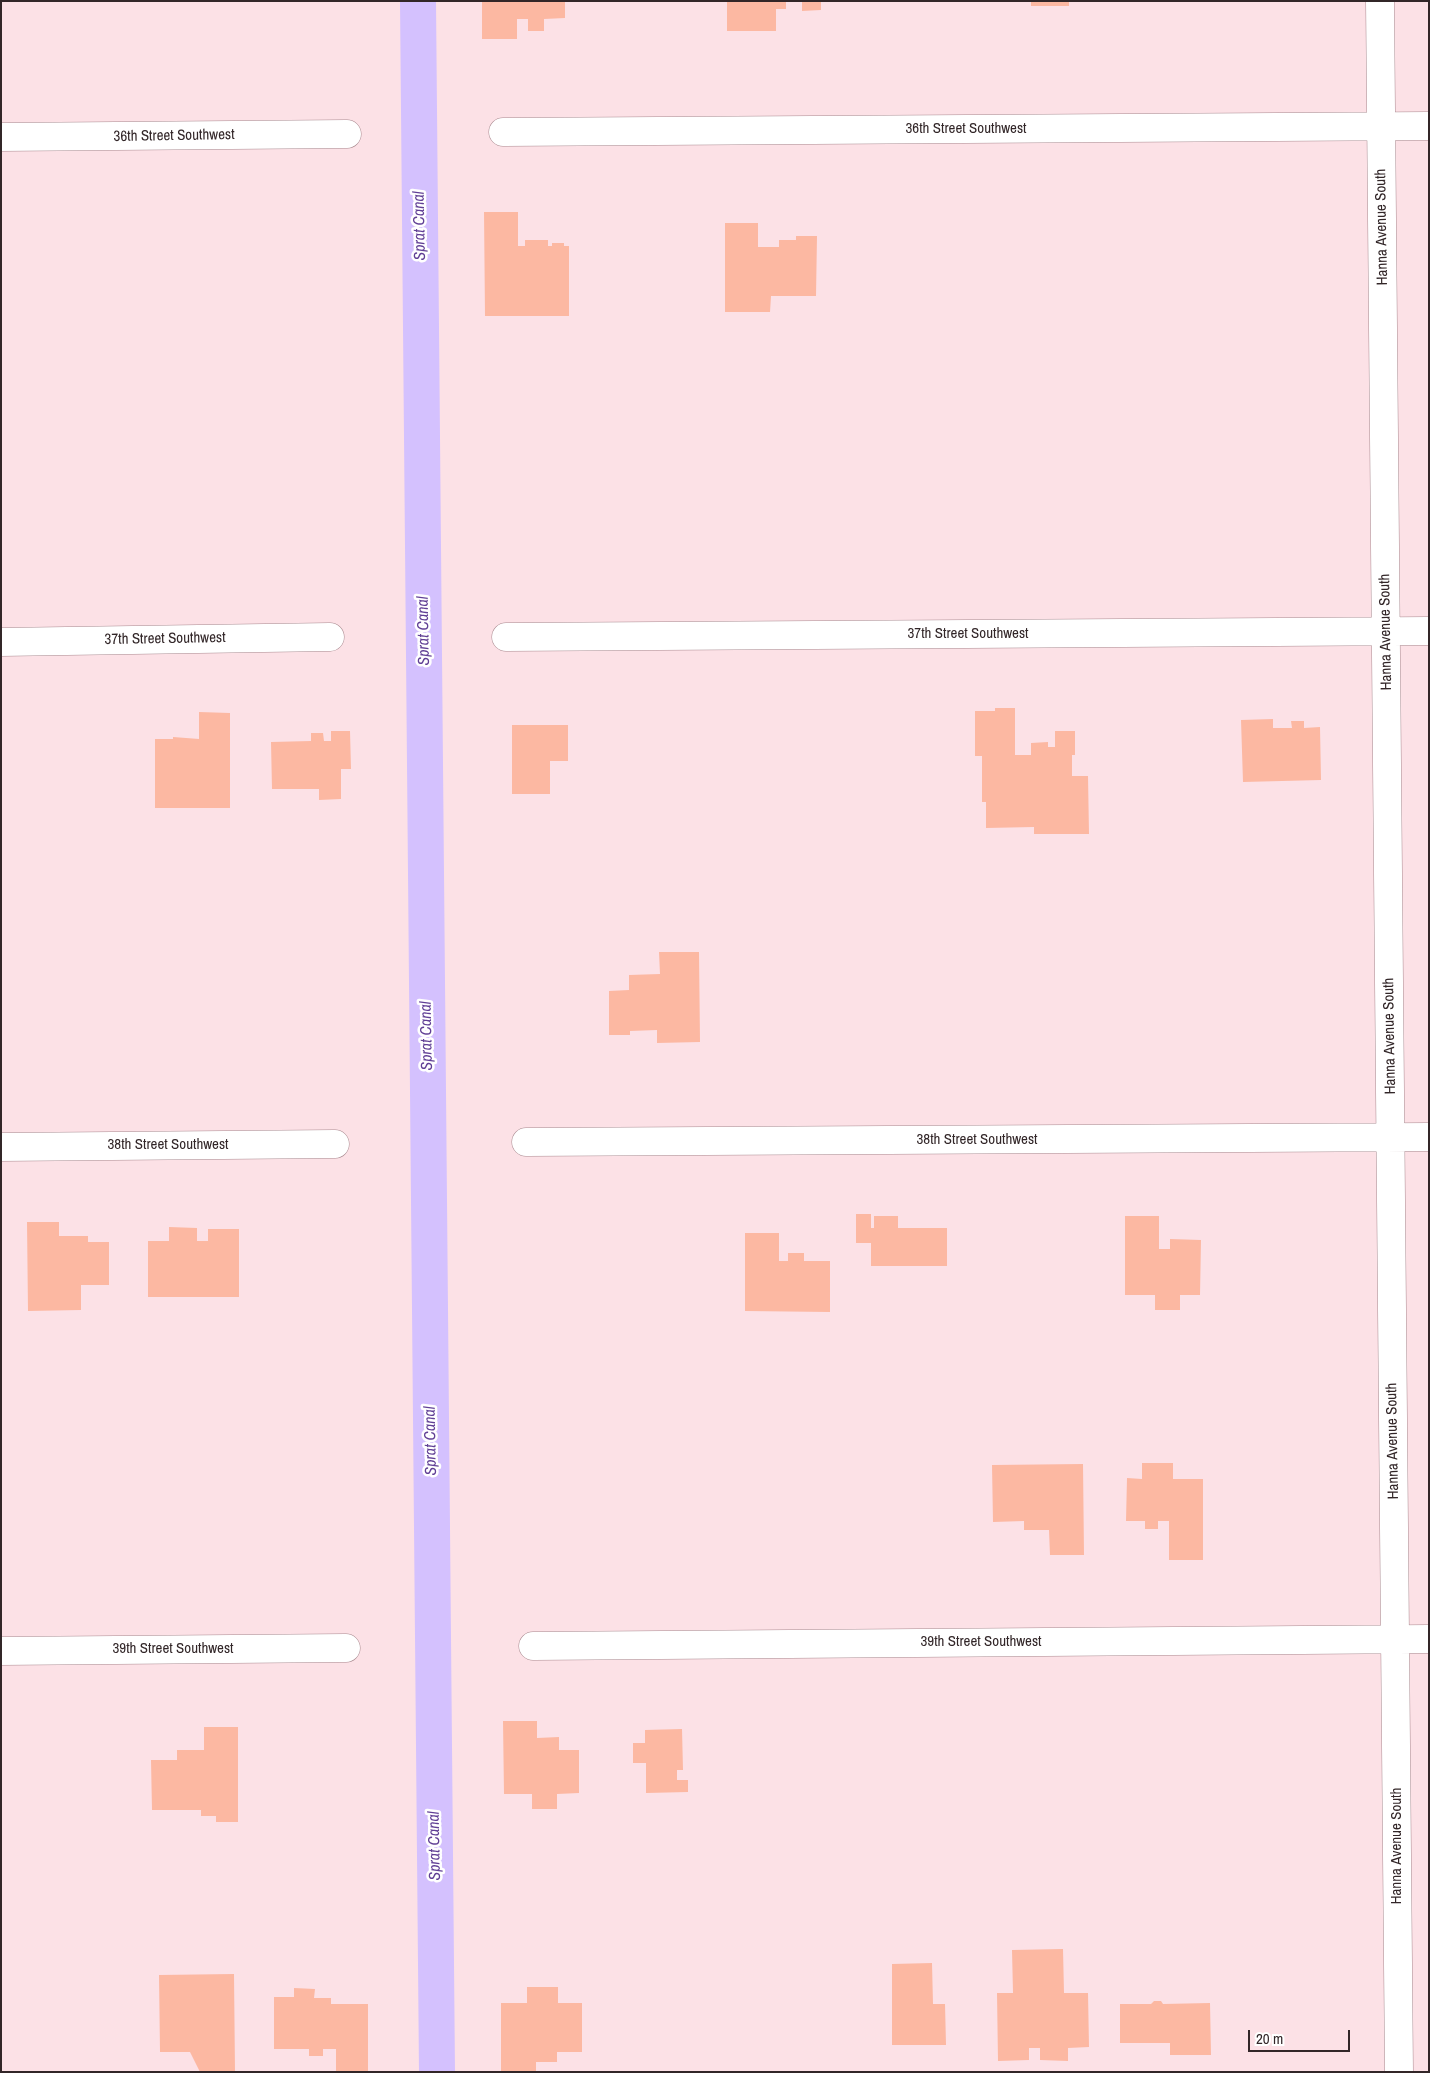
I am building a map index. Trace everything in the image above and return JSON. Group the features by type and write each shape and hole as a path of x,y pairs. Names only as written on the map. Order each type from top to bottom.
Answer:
{"street":[{"name":"Hanna Avenue South","path":"1380,1 1399,2072"},
{"name":"36th Street Southwest","path":"503,132 1429,126"},
{"name":"36th Street Southwest","path":"1,137 347,134"},
{"name":"37th Street Southwest","path":"506,637 1429,631"},
{"name":"37th Street Southwest","path":"1,642 330,637"},
{"name":"38th Street Southwest","path":"526,1142 1429,1137"},
{"name":"38th Street Southwest","path":"1,1147 335,1144"},
{"name":"39th Street Southwest","path":"533,1646 1429,1639"},
{"name":"39th Street Southwest","path":"1,1651 346,1648"}],"building":[{"path":"482,1 565,1 565,18 544,19 544,31 528,31 528,19 517,19 517,39 482,39"},
{"path":"727,1 786,1 786,9 776,9 776,31 727,31"},
{"path":"802,1 821,1 821,10 802,11"},
{"path":"1031,1 1069,1 1069,6 1031,6"},
{"path":"484,212 518,212 518,246 525,246 525,240 548,240 548,246 552,246 552,243 564,243 564,246 569,246 569,316 485,316"},
{"path":"725,223 758,223 758,247 779,247 779,240 796,240 796,236 817,236 816,296 771,296 770,312 725,312"},
{"path":"995,708 1015,708 1015,755 1031,755 1031,743 1048,742 1048,747 1055,747 1055,731 1075,731 1075,755 1072,755 1072,776 1088,776 1089,834 1034,834 1034,827 986,828 986,802 982,802 982,756 975,756 975,711 995,711"},
{"path":"199,712 230,713 230,808 155,808 155,739 173,739 173,737 199,739"},
{"path":"1273,719 1273,728 1292,728 1291,721 1304,721 1304,728 1320,727 1321,780 1243,782 1241,720"},
{"path":"512,725 568,725 568,761 550,761 550,794 512,794"},
{"path":"331,731 350,731 351,769 341,769 341,799 319,800 319,789 272,789 271,742 311,741 311,733 323,733 324,741 331,741"},
{"path":"659,952 699,952 700,1042 657,1043 657,1030 630,1031 630,1035 609,1035 609,991 629,990 629,975 660,974"},
{"path":"856,1214 871,1214 871,1228 874,1228 874,1216 898,1216 898,1228 947,1228 947,1266 871,1266 871,1243 856,1243"},
{"path":"1125,1216 1159,1216 1159,1249 1170,1249 1170,1239 1201,1240 1200,1295 1180,1295 1180,1310 1155,1310 1155,1295 1125,1295"},
{"path":"27,1222 59,1222 59,1236 88,1236 88,1242 109,1242 109,1285 81,1285 81,1310 28,1311"},
{"path":"169,1227 197,1228 197,1241 208,1241 208,1229 239,1229 239,1297 148,1297 148,1241 169,1241"},
{"path":"745,1233 779,1233 779,1261 788,1261 788,1253 804,1253 804,1261 830,1261 830,1312 745,1311"},
{"path":"1142,1463 1173,1463 1173,1479 1203,1479 1203,1560 1169,1560 1169,1521 1158,1521 1158,1529 1145,1529 1145,1521 1126,1521 1127,1478 1142,1479"},
{"path":"1083,1464 1084,1555 1050,1555 1049,1530 1024,1530 1024,1521 993,1522 992,1465"},
{"path":"503,1721 537,1721 537,1738 559,1737 559,1750 579,1750 579,1793 557,1794 557,1809 532,1809 532,1794 504,1794"},
{"path":"204,1727 238,1727 238,1822 216,1822 216,1816 201,1816 201,1810 152,1810 151,1760 177,1760 177,1750 204,1750"},
{"path":"682,1729 683,1770 677,1770 677,1780 688,1780 688,1792 646,1793 646,1763 633,1763 633,1743 645,1743 645,1730"},
{"path":"1063,1949 1064,1993 1088,1993 1089,2047 1068,2048 1068,2061 1040,2060 1040,2048 1029,2048 1029,2060 998,2061 997,1993 1013,1993 1012,1950"},
{"path":"932,1963 933,2004 945,2004 946,2045 892,2045 892,1964"},
{"path":"234,1974 235,2072 200,2072 190,2052 160,2052 159,1975"},
{"path":"527,1987 558,1987 558,2003 582,2003 582,2052 557,2052 557,2062 536,2062 536,2071 501,2071 501,2003 527,2003"},
{"path":"294,1988 315,1989 314,1998 331,1998 331,2004 368,2004 368,2072 336,2072 336,2049 323,2049 323,2056 309,2056 309,2049 274,2049 274,1997 294,1997"},
{"path":"1154,2001 1161,2001 1163,2004 1210,2003 1211,2055 1170,2055 1170,2043 1120,2043 1120,2004 1151,2004"}],"waterway":[{"name":"Sprat Canal","path":"418,1 437,2071"}]}
